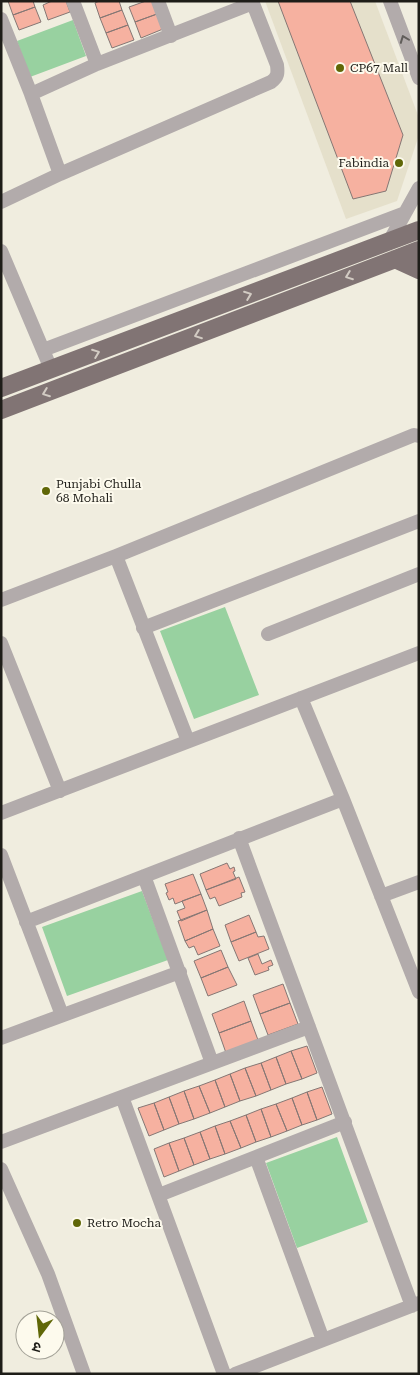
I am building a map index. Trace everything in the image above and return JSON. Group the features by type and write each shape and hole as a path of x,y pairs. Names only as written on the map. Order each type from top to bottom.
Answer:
{"main road":[{"path":"1,388 419,230"},
{"path":"1,410 419,250"},
{"path":"395,259 419,270"}],"street":[{"path":"73,1 97,64"},
{"path":"158,1 171,36"},
{"path":"390,1 419,78"},
{"path":"1,202 60,174 271,82 278,73 277,65 252,2 97,64 31,94"},
{"path":"1,19 60,174"},
{"path":"389,242 419,188"},
{"path":"43,350 405,213"},
{"path":"1,251 51,370"},
{"path":"1,600 116,556 414,435 419,436"},
{"path":"143,628 419,521"},
{"path":"116,556 188,741"},
{"path":"268,634 419,574"},
{"path":"1,643 60,791"},
{"path":"1,813 419,653"},
{"path":"301,698 419,992"},
{"path":"26,922 343,799"},
{"path":"235,1374 415,1304 239,838"},
{"path":"1,855 62,1015"},
{"path":"144,876 212,1063"},
{"path":"381,896 419,882"},
{"path":"1,1038 180,972"},
{"path":"1,1142 309,1026"},
{"path":"122,1097 224,1374"},
{"path":"159,1195 345,1122"},
{"path":"256,1157 323,1340"},
{"path":"1,1169 48,1274 84,1374"}],"shaded area":[{"name":"CP67 Mall","path":"265,1 375,1 419,118 419,135 397,201 346,219"}],"green space":[{"path":"73,20 86,56 30,77 17,41"},
{"path":"225,607 259,695 194,719 160,631"},
{"path":"142,891 168,960 67,996 42,927"},
{"path":"337,1137 368,1222 297,1248 266,1163"}],"building":[{"path":"8,1 33,1 35,7 13,15"},
{"path":"52,1 66,1 70,12 48,20 43,5"},
{"path":"99,1 119,1 122,10 100,18 95,3"},
{"path":"146,1 152,1 157,14 135,22 129,7"},
{"name":"CP67 Mall","path":"278,1 350,1 403,135 386,191 353,199"},
{"path":"35,7 41,22 19,30 13,15"},
{"path":"122,10 128,25 106,33 100,18"},
{"path":"157,14 163,29 141,38 135,22"},
{"path":"128,25 134,40 112,48 106,33"},
{"path":"227,863 230,869 234,867 235,871 233,872 236,879 206,890 200,874"},
{"path":"193,874 201,894 175,904 173,898 169,900 165,884"},
{"path":"239,877 245,892 241,893 242,897 219,906 215,897 210,899 206,890"},
{"path":"201,894 207,910 181,921 177,911 185,908 182,901"},
{"path":"207,910 213,929 185,941 178,921"},
{"path":"249,915 256,932 231,942 225,925"},
{"path":"213,929 220,946 198,955 194,946 189,948 185,941"},
{"path":"256,932 258,937 264,936 269,949 239,961 231,942"},
{"path":"221,950 228,967 201,978 194,961"},
{"path":"258,954 262,964 271,960 273,965 268,967 269,970 255,975 248,958"},
{"path":"228,967 237,985 208,996 201,978"},
{"path":"283,984 290,1003 260,1014 253,995"},
{"path":"244,1001 251,1021 219,1033 212,1014"},
{"path":"290,1003 298,1024 268,1035 260,1014"},
{"path":"251,1021 258,1040 226,1053 219,1033"},
{"path":"307,1046 317,1073 302,1079 291,1051"},
{"path":"291,1051 302,1079 286,1084 276,1057"},
{"path":"276,1057 286,1084 271,1090 261,1063"},
{"path":"261,1063 271,1090 256,1096 245,1068"},
{"path":"245,1068 256,1096 240,1101 230,1074"},
{"path":"230,1074 240,1101 225,1107 215,1080"},
{"path":"215,1080 225,1107 210,1113 199,1086"},
{"path":"199,1086 210,1113 194,1119 184,1091"},
{"path":"322,1087 332,1114 317,1120 307,1092"},
{"path":"184,1091 194,1119 179,1124 169,1097"},
{"path":"307,1092 317,1120 302,1125 292,1098"},
{"path":"169,1097 179,1124 164,1130 154,1103"},
{"path":"292,1098 302,1125 287,1131 276,1104"},
{"path":"154,1103 164,1130 149,1136 138,1108"},
{"path":"276,1104 287,1131 271,1137 261,1109"},
{"path":"261,1109 271,1137 256,1142 246,1115"},
{"path":"246,1115 256,1142 241,1148 230,1121"},
{"path":"230,1121 241,1148 225,1154 215,1126"},
{"path":"215,1126 225,1154 210,1159 200,1132"},
{"path":"200,1132 210,1159 194,1165 184,1138"},
{"path":"184,1138 194,1165 179,1171 169,1143"},
{"path":"169,1143 179,1171 164,1177 154,1149"}],"place":[{"name":"CP67 Mall","path":"340,68"},
{"name":"Fabindia","path":"399,163"},
{"name":"Punjabi Chulla 68 Mohali","path":"46,491"},
{"name":"Retro Mocha","path":"77,1223"}]}
